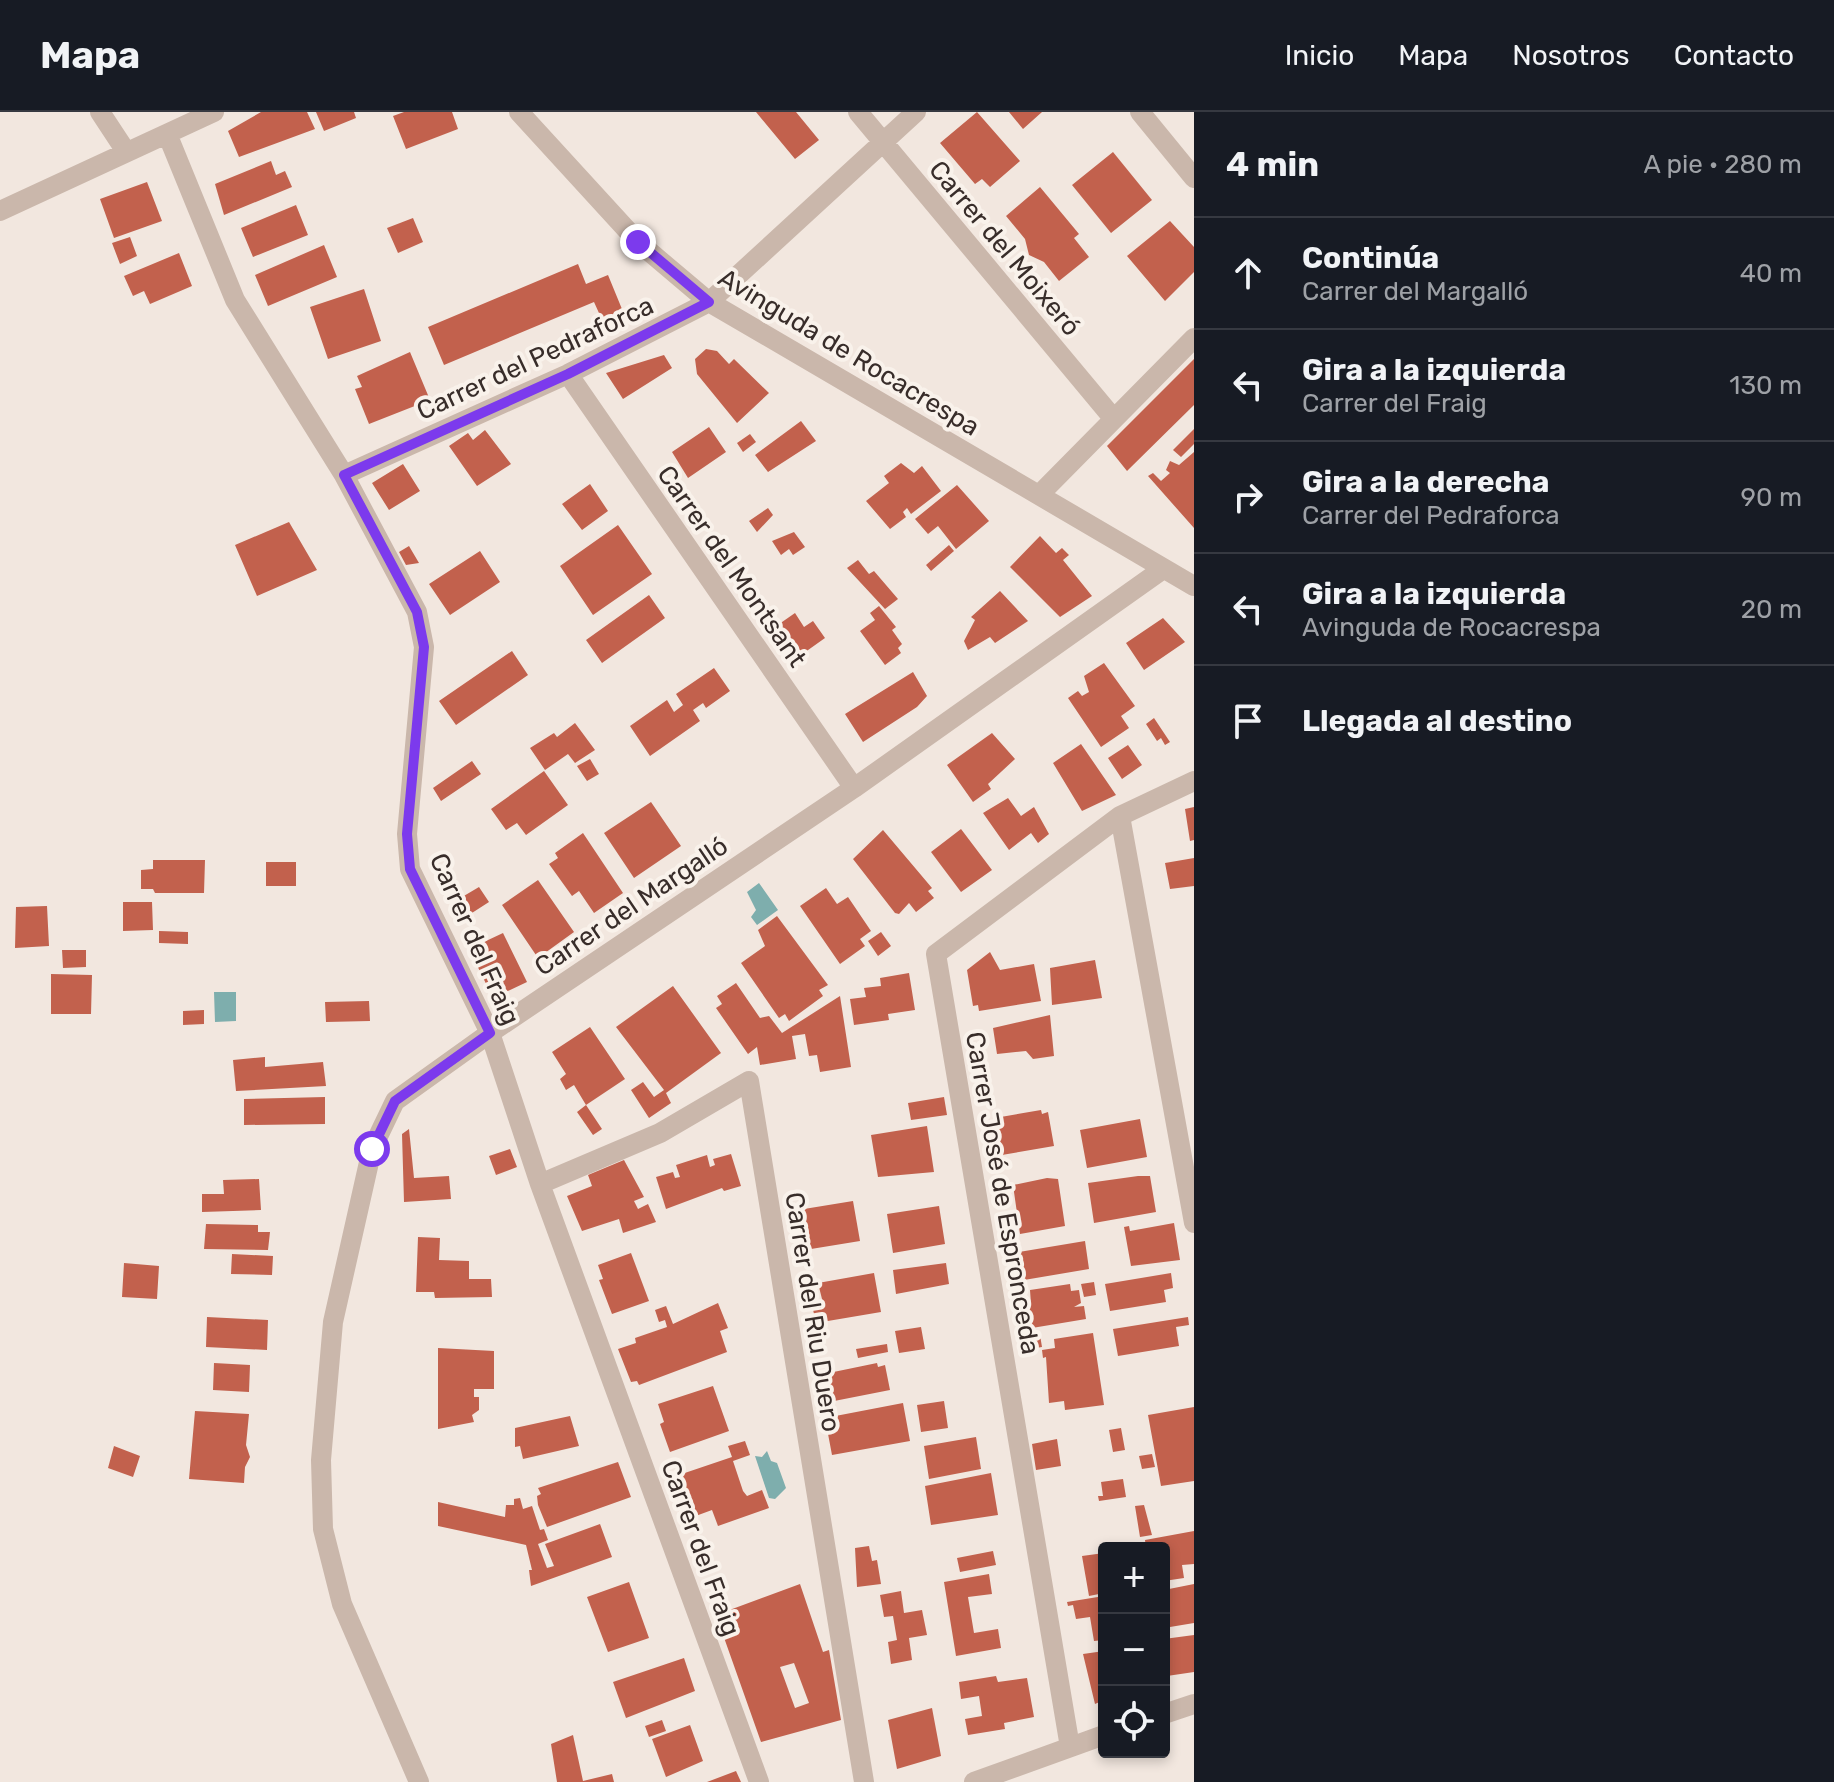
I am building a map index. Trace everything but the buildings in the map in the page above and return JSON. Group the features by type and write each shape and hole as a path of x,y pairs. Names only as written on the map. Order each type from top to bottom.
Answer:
{"street":[{"path":"100,112 125,150"},
{"path":"0,211 125,150 168,136 214,112"},
{"name":"Avinguda de Rocacrespa","path":"519,112 638,242 709,302 1194,586"},
{"name":"Carrer del Moixeró","path":"858,112 1113,418"},
{"name":"Carrer del Pedraforca","path":"344,475 568,374 709,302 916,112"},
{"path":"1140,112 1194,178"},
{"name":"Carrer del Fraig","path":"168,136 235,300 344,475 417,612 424,647 407,834 410,869 490,1033 540,1184 759,1782"},
{"path":"1039,495 1194,338"},
{"name":"Carrer del Montsant","path":"568,374 854,788"},
{"name":"Carrer del Margalló","path":"419,1782 342,1604 323,1529 321,1460 333,1322 372,1149 395,1101 490,1033 854,788 1163,569"},
{"name":"Carrer José de Espronceda","path":"1070,1747 936,954 1120,816 1194,781"},
{"path":"1120,816 1194,1223"},
{"name":"Carrer del Riu Duero","path":"540,1184 660,1133 749,1081 864,1782"},
{"path":"1170,1712 1194,1704"},
{"path":"974,1782 1098,1737"}],"water":[{"path":"759,883 778,910 757,925 751,917 756,910 747,892"},
{"path":"214,992 236,992 236,1021 215,1022"},
{"path":"767,1451 771,1461 777,1463 786,1488 775,1499 769,1498 755,1456 762,1457"}],"route":[{"path":"372,1149 395,1101 490,1033 410,869 407,834 424,647 417,612 344,475 568,374 709,302 638,242"}]}
